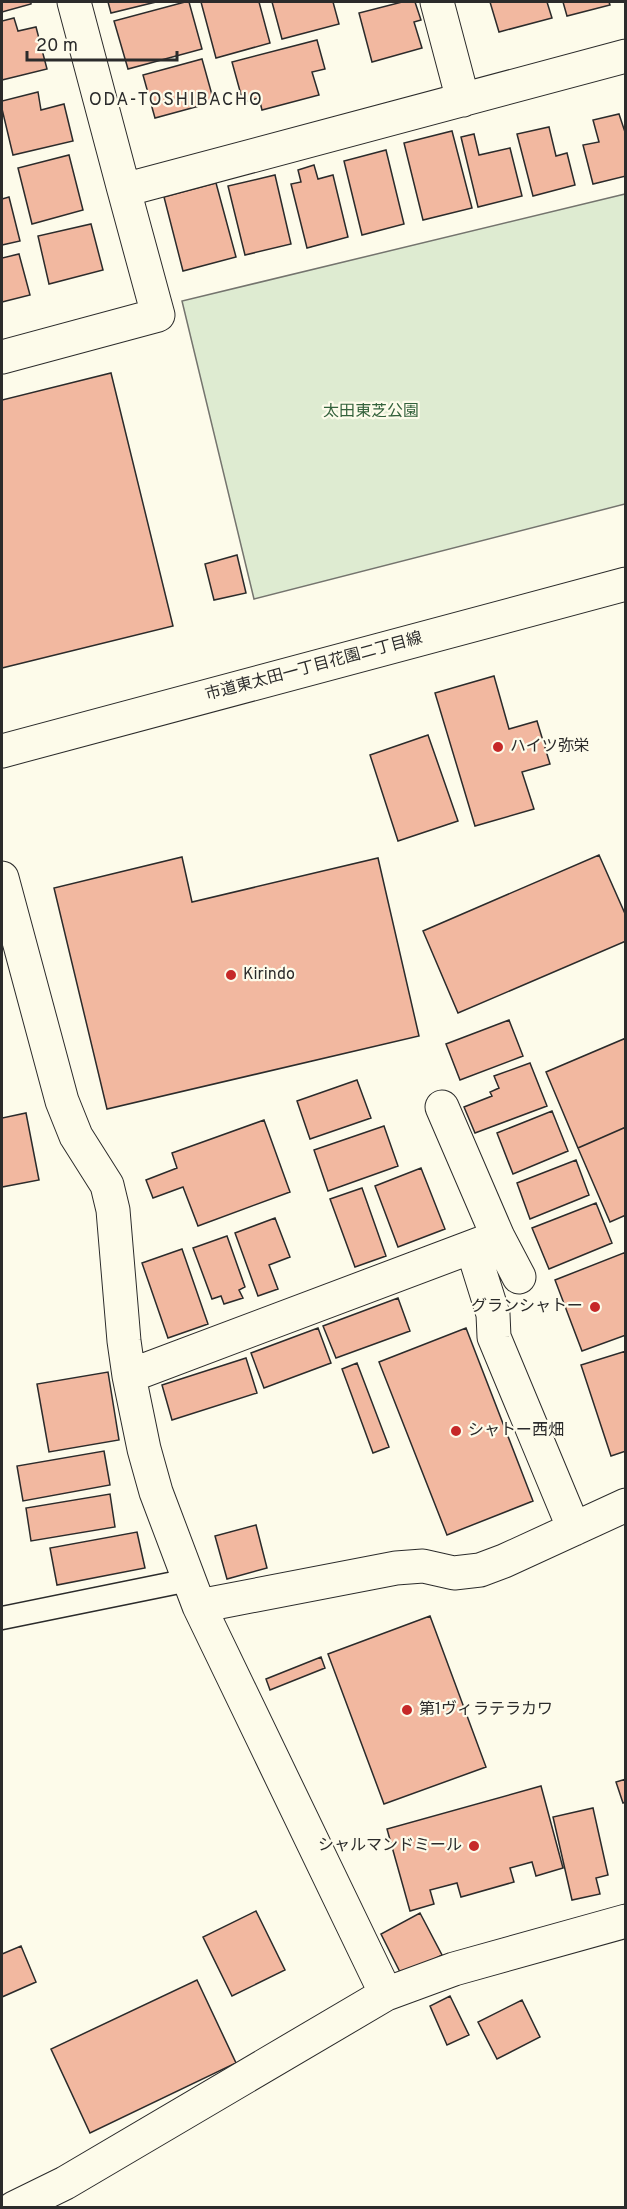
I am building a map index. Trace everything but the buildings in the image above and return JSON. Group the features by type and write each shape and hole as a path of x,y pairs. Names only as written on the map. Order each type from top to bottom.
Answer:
{"street":[{"path":"2,357 158,315 74,2"},
{"path":"437,2 463,100"},
{"path":"124,190 626,56"},
{"name":"市道東太田一丁目花園二丁目線","path":"2,751 626,584"},
{"path":"2,878 62,1101 76,1136 107,1185 113,1210 129,1376 144,1449 156,1492 194,1593 386,1994"},
{"path":"442,1107 485,1242 494,1314 494,1337 574,1529"},
{"path":"129,1376 485,1242"},
{"path":"485,1242 519,1277"},
{"path":"194,1593 423,1566 467,1573 493,1566 626,1505"},
{"path":"14,2208 71,2196 386,1994 454,1969 626,1921"}],"lane":[{"path":"2,1618 194,1593"}],"green space":[{"name":"太田東芝公園","path":"625,194 625,504 254,599 182,301"}],"place":[{"name":"ハイツ弥栄","path":"498,747"},
{"name":"Kirindo","path":"231,975"},
{"name":"グランシャトー","path":"595,1307"},
{"name":"シャトー西畑","path":"456,1431"},
{"name":"第1ヴィラテラカワ","path":"407,1710"},
{"name":"シャルマンドミール","path":"474,1846"}],"district":[{"name":"ODA-TOSHIBACHO","path":"176,100"}]}
